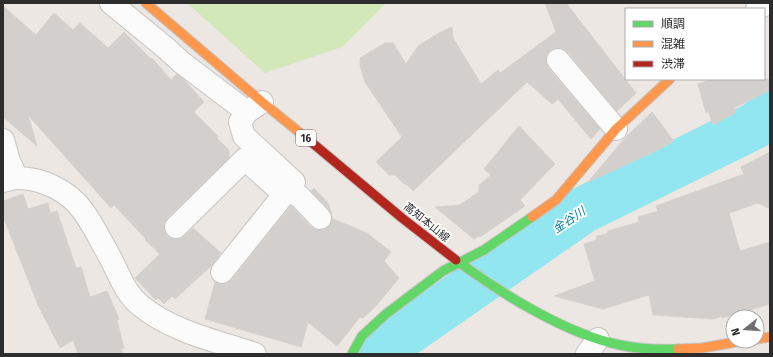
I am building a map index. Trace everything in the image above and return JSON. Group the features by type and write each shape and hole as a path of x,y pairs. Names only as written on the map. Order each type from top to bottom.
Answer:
{"main road":[{"name":"高知本山線","path":"146,3 254,107 281,117 459,264 535,311 564,325 592,346 689,349 725,344"},
{"path":"352,354 362,336 386,314 443,271 484,250 556,200 616,129 669,80"}],"street":[{"path":"111,3 181,62 254,107 240,122 244,136 294,182 222,272"},
{"path":"759,8 768,3"},
{"path":"558,60 616,129"},
{"path":"3,140 10,173 56,187 72,198 83,210 112,260 128,293 140,306 158,318 183,330 255,354"},
{"path":"176,228 245,159 275,186 289,189 300,197 320,218"}],"green space":[{"path":"187,3 386,3 342,47 265,73"}],"building":[{"path":"545,3 566,3 636,93 617,111 568,52 562,48 555,48 546,55 546,63 548,68 600,129 591,139 558,99 552,104 527,82 413,191 395,175 389,175 376,162 402,137 365,82 360,65 360,58 385,43 393,43 406,64 418,46 452,27 453,38 481,84 498,70 500,73 556,32"},
{"path":"3,6 36,35 54,13 73,30 80,23 108,48 124,32 151,59 152,58 171,80 177,74 204,102 194,112 218,136 217,138 229,150 229,158 167,218 164,223 164,230 167,236 172,239 179,239 185,236 193,228 221,253 211,266 175,299 172,296 164,304 158,298 156,300 135,278 160,254 145,240 146,239 114,205 111,208 28,115 37,146 3,117"},
{"path":"770,79 770,90 734,108 735,113 713,125 708,111 706,113 698,84 711,80"},
{"path":"652,112 674,141 658,150 588,182 625,138"},
{"path":"519,126 555,164 520,200 525,206 480,237 479,236 474,239 435,207 460,205 479,192 479,185 491,175 484,169"},
{"path":"770,152 770,209 758,203 729,213 740,251 770,242 770,304 753,309 725,309 725,317 722,318 722,316 714,319 653,315 649,295 603,309 554,296 595,281 584,244 596,240 597,236 606,234 608,231 639,222 638,217 658,211 656,206 744,174 741,167"},
{"path":"314,188 328,203 332,214 311,191"},
{"path":"23,194 28,209 48,203 50,213 57,211 76,268 81,267 90,297 107,291 119,319 117,320 124,348 121,349 123,354 78,354 73,340 60,348 38,305 3,216 3,201"},
{"path":"291,206 311,227 316,230 323,230 328,227 332,222 332,216 333,219 367,233 391,252 384,261 399,278 376,306 363,318 360,317 337,346 308,322 301,347 205,319 215,282 226,284 232,280"}],"waterway":[{"name":"金谷川","path":"383,354 397,339 583,210 756,125 770,113"}],"traffic: fast":[{"path":"352,354 362,336 386,314 443,271 484,250 532,217"},
{"path":"456,260 473,273 534,311 578,332 599,340 620,345 649,349 678,349"}],"traffic: slow":[{"path":"146,3 310,141"},
{"path":"532,217 556,200 616,129 669,80"},
{"path":"765,338 770,337"},
{"path":"678,349 702,348 725,344"}],"traffic: jam":[{"path":"310,141 402,218 456,260"}]}
